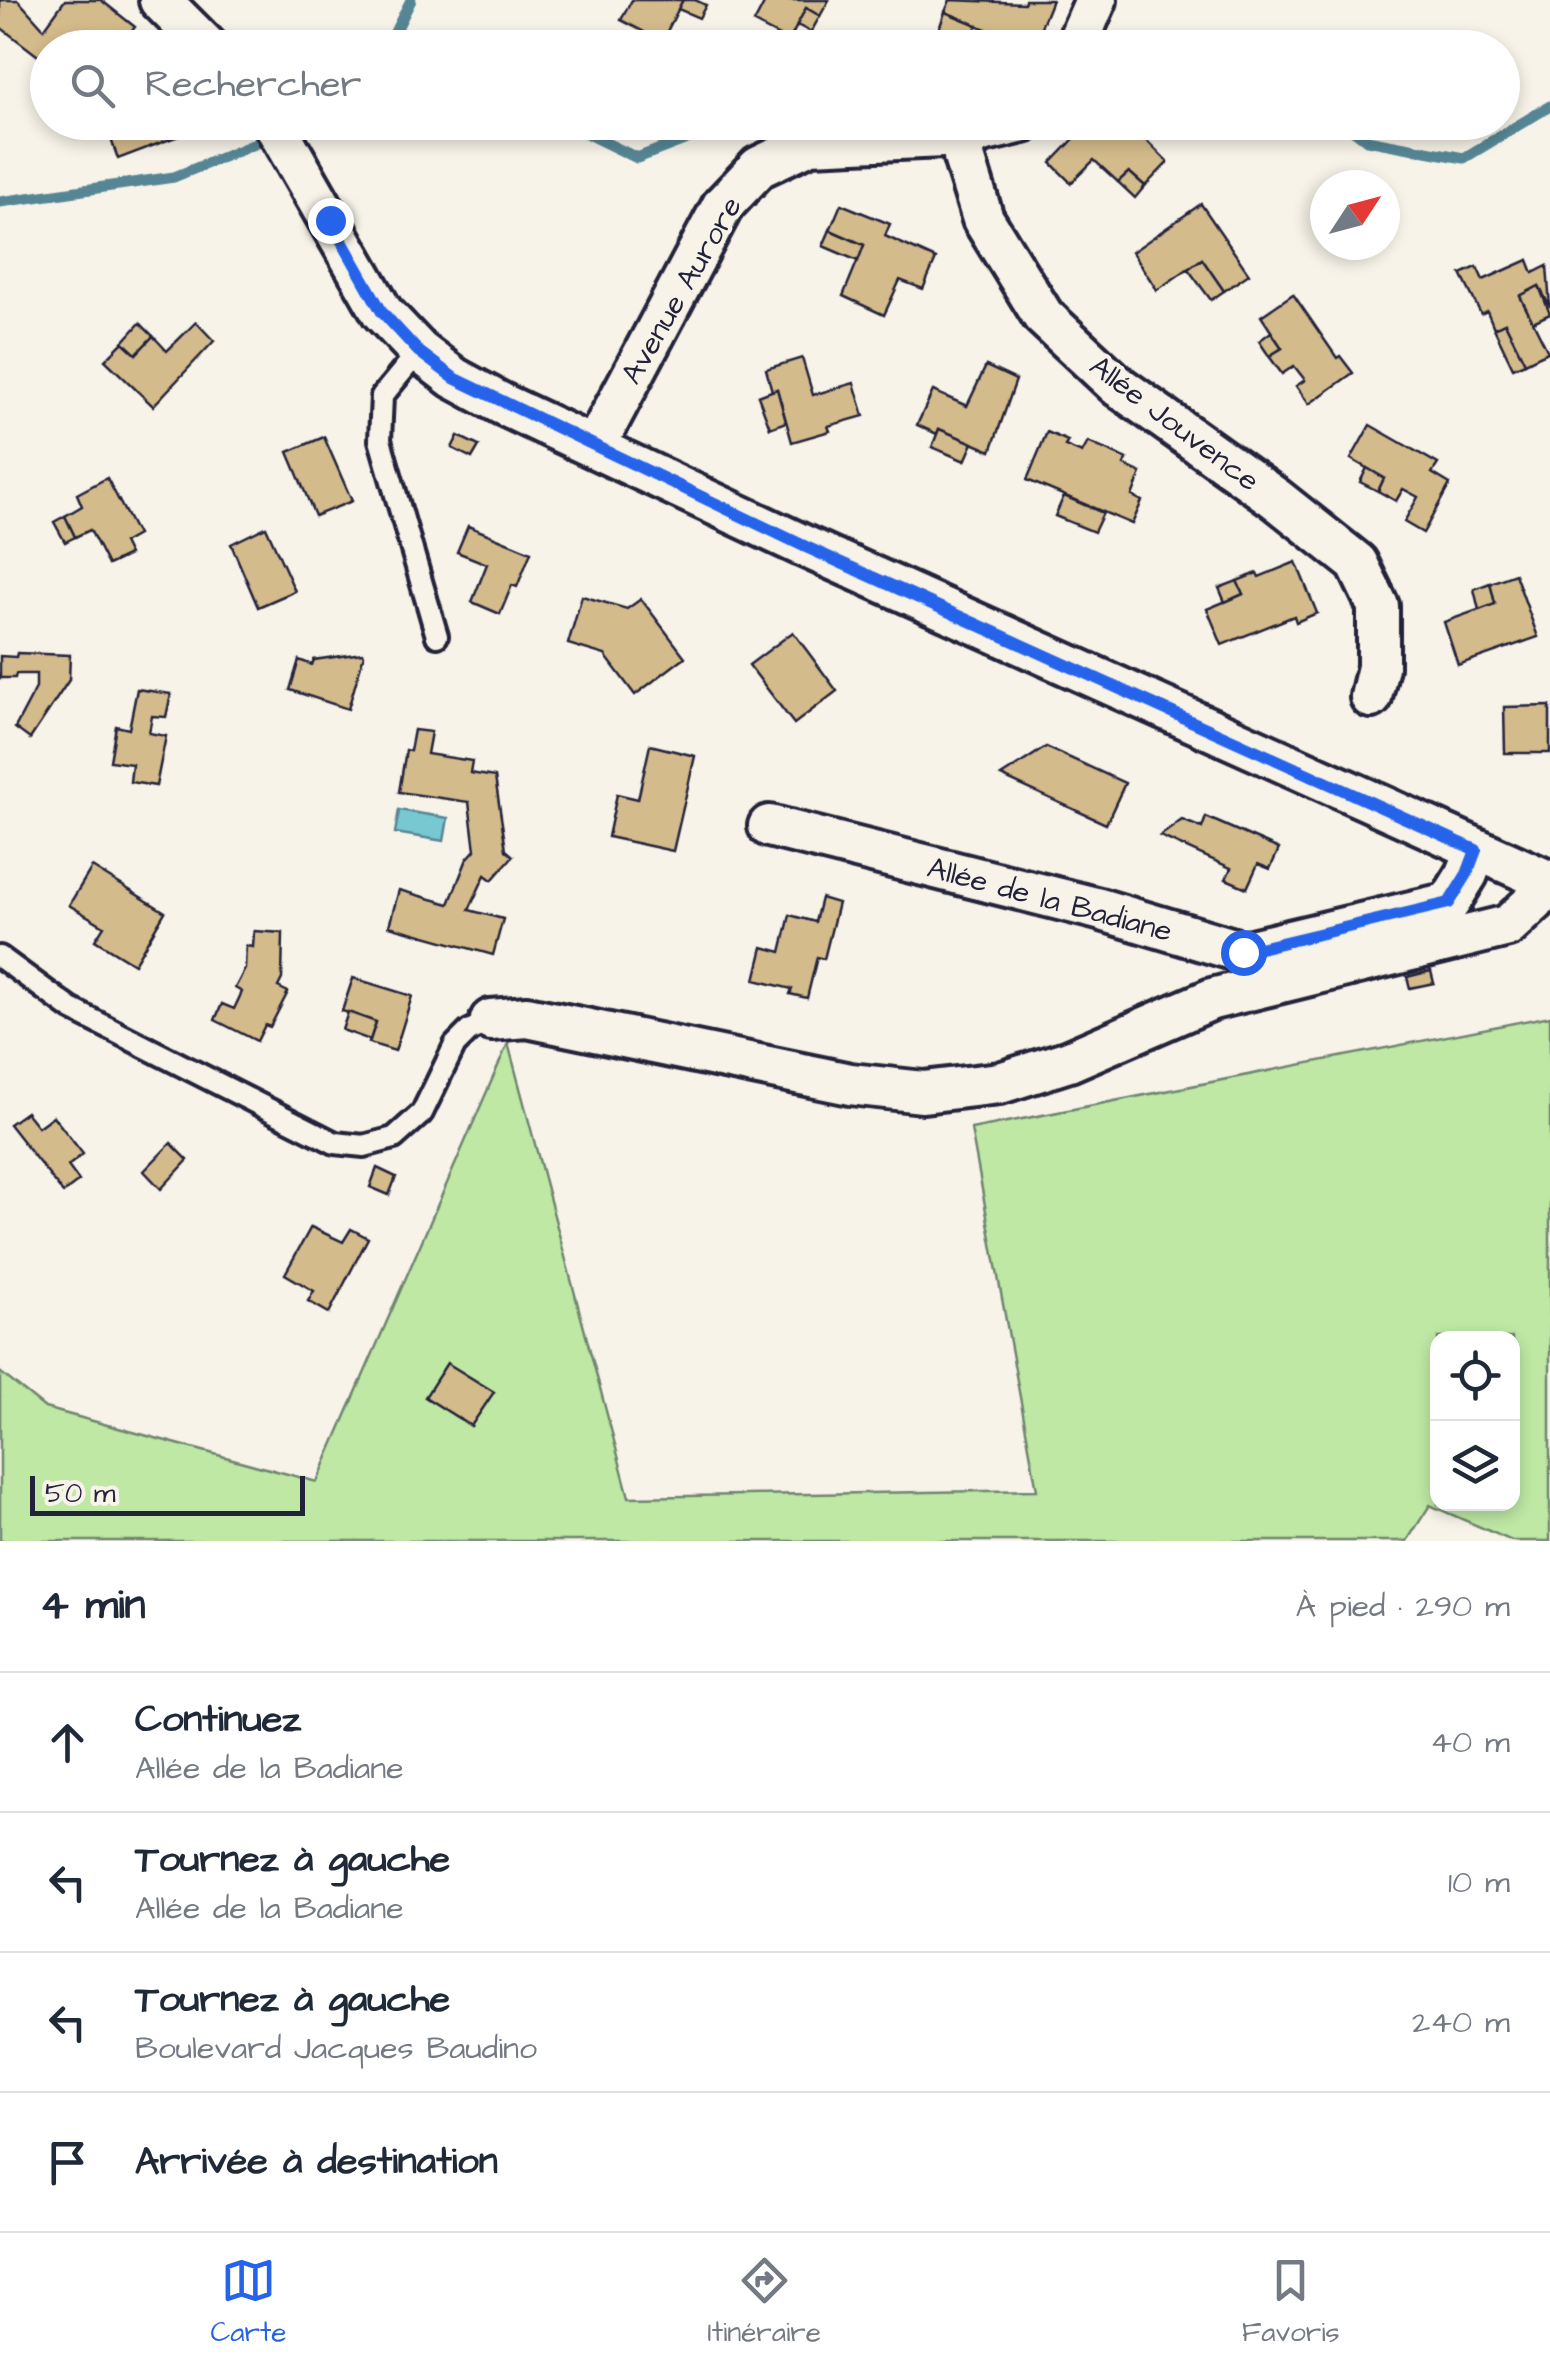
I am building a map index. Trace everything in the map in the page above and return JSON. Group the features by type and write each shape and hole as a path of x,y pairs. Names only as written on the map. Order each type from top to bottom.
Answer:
{"street":[{"path":"160,0 190,30"},
{"path":"1083,30 1096,0"},
{"path":"283,140 382,312 418,351 454,378 806,547 1549,882 1535,902 1508,926 1212,999 1069,1061 1000,1083 923,1092 850,1084 528,1016 491,1020"},
{"name":"Avenue Aurore","path":"595,446 723,205 759,167 810,143 876,140"},
{"name":"Allée Jouvence","path":"965,140 964,157 983,218 1043,316 1118,386 1275,498 1357,563 1378,606 1378,667 1371,697"},
{"name":"Allée de la Badiane","path":"769,826 1099,910 1243,952 1449,903 1476,850"}],"lane":[{"path":"418,351 382,396 380,440 437,636"},
{"path":"0,957 71,1010 336,1143 364,1146 394,1138 422,1113 455,1045 469,1031 491,1020"}],"green space":[{"path":"1550,1016 1550,1541 1512,1541 1444,1511 1520,1511 1520,1331 1430,1331 1430,1505 1407,1541 0,1541 0,1372 45,1408 317,1482 508,1043 629,1497 1037,1490 971,1129"}],"water":[{"path":"399,810 448,818 444,841 395,833"}],"building":[{"path":"0,0 18,0 44,29 65,0 101,0 135,27 30,30 30,50 0,27"},
{"path":"632,0 683,0 668,30 641,30 621,20"},
{"path":"683,0 706,5 699,18 678,9"},
{"path":"766,0 829,0 820,16 806,8 795,30 768,30 754,23"},
{"path":"950,0 1052,0 1040,30 988,30 945,12"},
{"path":"806,8 820,16 812,30 797,25"},
{"path":"945,12 977,25 975,30 939,29"},
{"path":"111,140 168,140 118,159"},
{"path":"1073,140 1146,140 1168,162 1145,186 1129,172 1118,182 1094,160 1071,183 1051,163"},
{"path":"1129,172 1145,186 1135,198 1118,182"},
{"path":"841,204 890,224 885,236 936,259 923,289 900,280 884,315 843,296 864,245 830,230"},
{"path":"1201,204 1249,274 1224,291 1202,259 1157,290 1132,252"},
{"path":"830,230 864,245 858,261 823,246"},
{"path":"1202,259 1224,291 1211,300 1188,269"},
{"path":"1528,260 1533,273 1547,266 1550,307 1539,286 1520,296 1548,352 1525,363 1505,323 1494,328 1487,311 1481,314 1461,274 1477,267 1483,280"},
{"path":"1539,286 1550,314 1533,322 1520,296"},
{"path":"1293,294 1337,358 1340,356 1353,373 1309,404 1296,386 1305,380 1294,366 1282,374 1269,356 1282,348 1261,316"},
{"path":"196,322 214,341 153,406 105,360 123,342 136,354 153,336 167,351"},
{"path":"140,323 153,336 136,354 123,342"},
{"path":"1505,323 1525,363 1513,368 1494,328"},
{"path":"1271,332 1282,348 1269,356 1259,341"},
{"path":"802,358 813,395 854,383 864,416 792,442 777,389 772,391 766,369"},
{"path":"986,366 1016,380 991,451 939,429 937,434 917,425 933,391 967,406"},
{"path":"777,389 786,422 770,428 758,396"},
{"path":"1370,425 1438,464 1432,473 1450,484 1423,533 1404,522 1418,497 1403,489 1396,501 1378,491 1384,478 1351,459"},
{"path":"939,429 973,443 965,461 932,447"},
{"path":"1047,432 1068,441 1065,446 1082,453 1088,442 1127,459 1124,465 1141,473 1132,496 1142,501 1132,524 1027,480"},
{"path":"458,436 479,446 472,458 452,448"},
{"path":"324,437 352,501 315,516 288,452"},
{"path":"1367,468 1384,478 1378,491 1360,482"},
{"path":"107,478 137,535 123,543 129,555 108,565 90,530 75,537 65,516 82,506 77,494"},
{"path":"1064,496 1103,513 1094,532 1055,516"},
{"path":"65,516 75,537 65,542 54,522"},
{"path":"468,526 531,552 517,587 512,585 500,614 472,602 487,564 457,552"},
{"path":"266,527 295,591 258,607 231,544"},
{"path":"1296,562 1317,613 1296,622 1294,616 1222,645 1207,609 1243,594 1237,581"},
{"path":"1515,574 1538,637 1458,665 1444,622 1495,604 1490,583"},
{"path":"1237,581 1243,594 1225,602 1219,588"},
{"path":"1490,583 1495,604 1479,610 1474,589"},
{"path":"582,596 627,609 641,599 685,657 635,695 605,655 568,644"},
{"path":"793,632 837,691 794,724 749,665"},
{"path":"17,653 70,655 69,680 30,739 15,728 36,688 36,674 0,678 0,656 16,657"},
{"path":"362,653 348,709 290,690 299,660 312,665 314,660"},
{"path":"137,689 171,694 166,717 152,716 149,733 166,736 156,786 130,782 132,764 110,761 116,726 129,729"},
{"path":"1550,706 1550,753 1505,753 1504,707"},
{"path":"414,730 431,732 427,754 472,761 470,773 495,777 506,850 513,856 492,880 485,875 469,910 503,919 493,955 389,926 399,890 449,904 467,859 475,850 469,802 399,792 406,750 410,751"},
{"path":"650,745 695,756 673,851 608,837 617,794 638,799"},
{"path":"1046,747 1125,783 1106,824 1001,776"},
{"path":"1206,817 1279,849 1270,869 1258,864 1247,888 1226,879 1231,868 1160,836 1182,820 1202,828"},
{"path":"92,867 165,912 134,964 95,940 104,926 69,905"},
{"path":"821,898 838,903 824,959 817,957 807,998 790,994 792,989 755,980 763,947 781,952 790,915 815,922"},
{"path":"254,931 283,933 282,979 278,987 288,992 270,1027 265,1025 257,1041 215,1020 222,1004 234,1009 242,992 235,988 245,969 246,946 253,947"},
{"path":"1431,971 1434,983 1410,988 1407,977"},
{"path":"353,978 412,996 395,1051 369,1043 376,1022 342,1011"},
{"path":"348,1012 376,1022 370,1040 342,1030"},
{"path":"26,1112 38,1127 53,1116 83,1154 68,1166 79,1181 63,1193 9,1124"},
{"path":"171,1143 188,1160 161,1189 144,1171"},
{"path":"377,1168 396,1177 389,1195 370,1187"},
{"path":"311,1227 343,1242 351,1229 368,1238 329,1313 308,1301 314,1291 285,1274"},
{"path":"447,1363 494,1392 471,1426 425,1397"}],"waterway":[{"path":"396,30 411,0"},
{"path":"1520,124 1550,106"},
{"path":"0,202 174,177 265,140"},
{"path":"600,140 637,158 684,140"},
{"path":"1367,140 1464,158 1494,140"}],"route":[{"path":"330,220 382,312 418,351 454,378 806,547 1476,850 1449,903 1243,952"}]}
